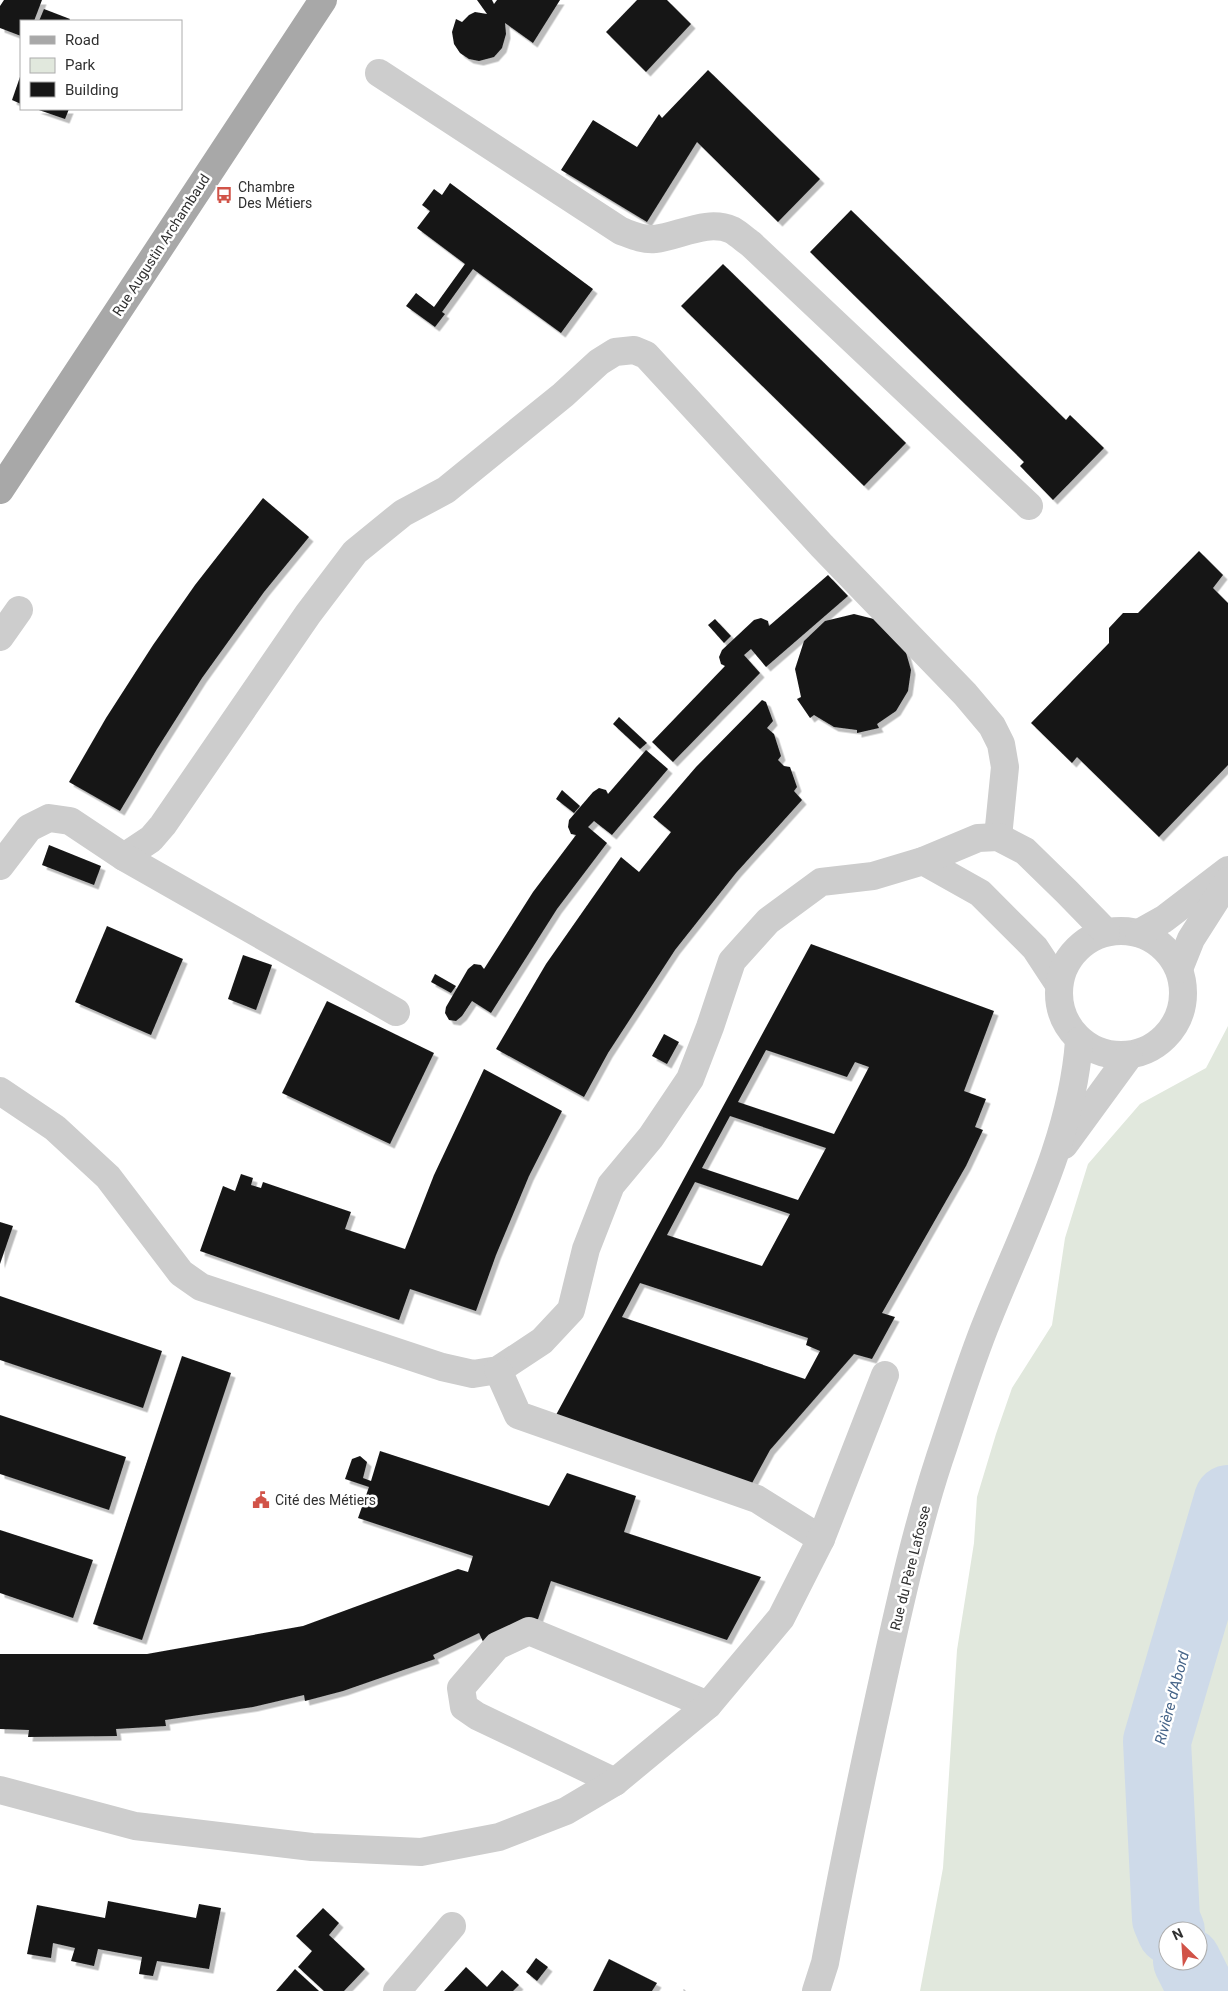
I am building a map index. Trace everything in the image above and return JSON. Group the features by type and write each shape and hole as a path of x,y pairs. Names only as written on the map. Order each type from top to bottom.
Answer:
{"main road":[{"name":"Rue Augustin Archambaud","path":"0,490 323,0"}],"street":[{"path":"379,73 621,231 640,238 656,239 705,227 718,226 733,231 751,244 1029,506"},
{"path":"124,857 151,839 163,825 308,614 355,552 403,513 446,490 599,362 615,352 634,350 646,355 822,546 965,694 992,726 1001,744 1005,767 998,837"},
{"path":"0,638 19,610"},
{"path":"0,866 29,828 50,818 70,821 124,857 396,1012"},
{"path":"0,1091 55,1128 108,1177 180,1273 201,1287 442,1367 473,1374 498,1370 542,1342 572,1310 586,1249 611,1185 651,1137 690,1079 732,961 768,921 821,882 873,876 923,861 978,838 998,837 1025,852 1106,932"},
{"path":"923,861 980,893 1036,948 1058,983"},
{"path":"1139,933 1164,919 1228,870"},
{"path":"1179,969 1192,939 1228,881"},
{"path":"1106,932 1139,933 1156,941 1170,953 1179,969 1184,988 1182,1006 1175,1025 1164,1039 1156,1045 1148,1050 1129,1056 1111,1055 1094,1050 1078,1041 1066,1024 1058,1004 1058,983 1067,961 1084,943 1106,932"},
{"name":"Rue du Père Lafosse","path":"816,1991 825,1963 905,1580 938,1463 986,1322 1053,1160 1070,1101 1077,1062 1078,1041"},
{"name":"Rue du Père Lafosse","path":"1053,1160 1129,1056"},
{"path":"498,1370 518,1415 757,1499 821,1539"},
{"path":"0,1790 135,1826 312,1847 421,1852 499,1837 566,1811 616,1782 708,1705 781,1618 821,1539 885,1375"},
{"path":"616,1782 477,1716 464,1707 461,1688 497,1646 530,1631 708,1705"},
{"path":"397,1991 452,1926"}],"green space":[{"path":"1228,1026 1228,1991 920,1991 943,1868 957,1650 974,1543 977,1497 1012,1388 1052,1325 1065,1238 1088,1164 1140,1104 1206,1068"}],"building":[{"path":"4,0 42,0 34,20 20,20 20,36 0,28 0,6"},
{"path":"477,0 492,0 494,4 497,0 560,0 533,43 505,23 506,34 502,48 494,57 479,61 469,59 460,53 454,44 452,32 456,19 462,22 475,12 487,14"},
{"path":"637,0 667,0 691,24 646,72 606,32"},
{"path":"44,9 70,19 70,20 39,20"},
{"path":"708,70 820,179 778,222 697,142 647,222 561,170 593,120 637,147 659,114 662,118"},
{"path":"20,77 20,104 12,100"},
{"path":"39,110 69,110 65,119"},
{"path":"450,183 593,289 561,333 473,269 442,312 445,314 435,327 406,306 416,293 434,307 465,264 417,228 430,211 422,205 434,189 442,195"},
{"path":"851,210 1066,420 1070,415 1104,448 1053,500 1020,466 1024,462 810,252"},
{"path":"723,264 906,443 864,486 681,306"},
{"path":"263,498 309,537 264,592 202,678 120,811 69,782 106,718 153,645 195,585"},
{"path":"1199,551 1223,575 1213,588 1228,603 1228,765 1159,837 1077,757 1072,763 1031,723 1109,643 1109,628 1123,613 1138,613"},
{"path":"828,575 848,596 766,667 751,649 744,655 760,673 673,762 652,742 725,666 721,664 719,657 722,650 754,620 761,618 768,621 769,626"},
{"path":"854,614 882,621 903,642 911,670 908,691 896,711 877,724 879,728 857,733 857,730 834,727 814,715 810,718 797,699 801,697 795,669 804,641 825,621"},
{"path":"715,619 731,636 724,643 708,625"},
{"path":"762,700 766,702 773,721 767,728 774,734 781,756 778,760 784,766 790,767 797,787 794,791 802,800 736,873 675,950 608,1053 584,1097 496,1049 546,964 621,857 639,872 671,832 653,817 696,767"},
{"path":"619,717 647,743 640,749 613,724"},
{"path":"646,750 668,769 612,835 594,821 588,827 607,843 557,909 491,1013 472,1001 462,1016 456,1021 449,1020 445,1013 446,1007 468,969 474,964 481,965 484,969 533,892 576,835 571,834 568,827 569,820 593,792 599,788 606,790 608,794"},
{"path":"562,790 580,806 574,813 556,799"},
{"path":"49,845 101,866 94,885 42,865"},
{"path":"107,926 183,959 151,1035 75,1002"},
{"path":"811,944 994,1011 964,1091 986,1099 975,1127 983,1130 966,1166 882,1313 895,1317 872,1359 854,1354 770,1450 751,1485 550,1426","holes":["766,1050 847,1077 855,1062 869,1067 834,1134 738,1102","730,1116 826,1148 798,1200 702,1168","695,1182 790,1214 762,1266 667,1235","640,1283 808,1338 806,1345 820,1351 805,1379 622,1317"]},
{"path":"243,955 272,965 256,1010 228,999"},
{"path":"435,974 456,986 451,993 431,982"},
{"path":"327,1001 434,1053 390,1144 282,1093"},
{"path":"664,1034 679,1042 667,1064 652,1056"},
{"path":"484,1069 562,1111 529,1176 496,1255 476,1311 410,1289 399,1320 200,1251 223,1186 235,1191 241,1174 253,1178 251,1185 261,1188 263,1182 351,1212 345,1229 405,1249 434,1175"},
{"path":"0,1222 13,1226 0,1264"},
{"path":"0,1296 162,1351 143,1408 0,1360"},
{"path":"182,1356 231,1373 142,1640 93,1624"},
{"path":"0,1415 126,1457 109,1510 0,1474"},
{"path":"380,1451 549,1506 567,1473 636,1496 624,1532 761,1577 727,1640 551,1581 538,1619 485,1646 479,1633 433,1655 435,1659 343,1691 305,1701 304,1695 253,1707 165,1720 166,1726 116,1729 117,1736 28,1737 29,1730 0,1729 0,1654 147,1654 303,1626 458,1569 468,1572 473,1556 358,1518 369,1487 345,1479 352,1459 360,1456 367,1462 363,1478 371,1481"},
{"path":"0,1530 93,1560 73,1618 0,1593"},
{"path":"108,1901 196,1918 199,1904 221,1908 209,1969 157,1961 153,1976 139,1974 142,1957 98,1949 94,1966 71,1961 75,1948 53,1943 51,1958 27,1954 37,1905 105,1918"},
{"path":"323,1908 339,1923 329,1935 365,1969 344,1991 324,1991 298,1967 312,1951 296,1936"},
{"path":"536,1958 548,1967 537,1981 526,1972"},
{"path":"609,1959 657,1983 652,1991 593,1991"},
{"path":"466,1967 487,1987 502,1970 519,1985 513,1991 444,1991"},
{"path":"295,1969 319,1991 276,1991"}],"waterway":[{"name":"Rivière d'Abord","path":"1167,1921 1157,1741 1228,1499"},
{"name":"Rivière d'Abord","path":"1192,1971 1202,1991"}],"place":[{"name":"Chambre Des Métiers","path":"224,195"},
{"name":"Cité des Métiers","path":"261,1500"}]}
